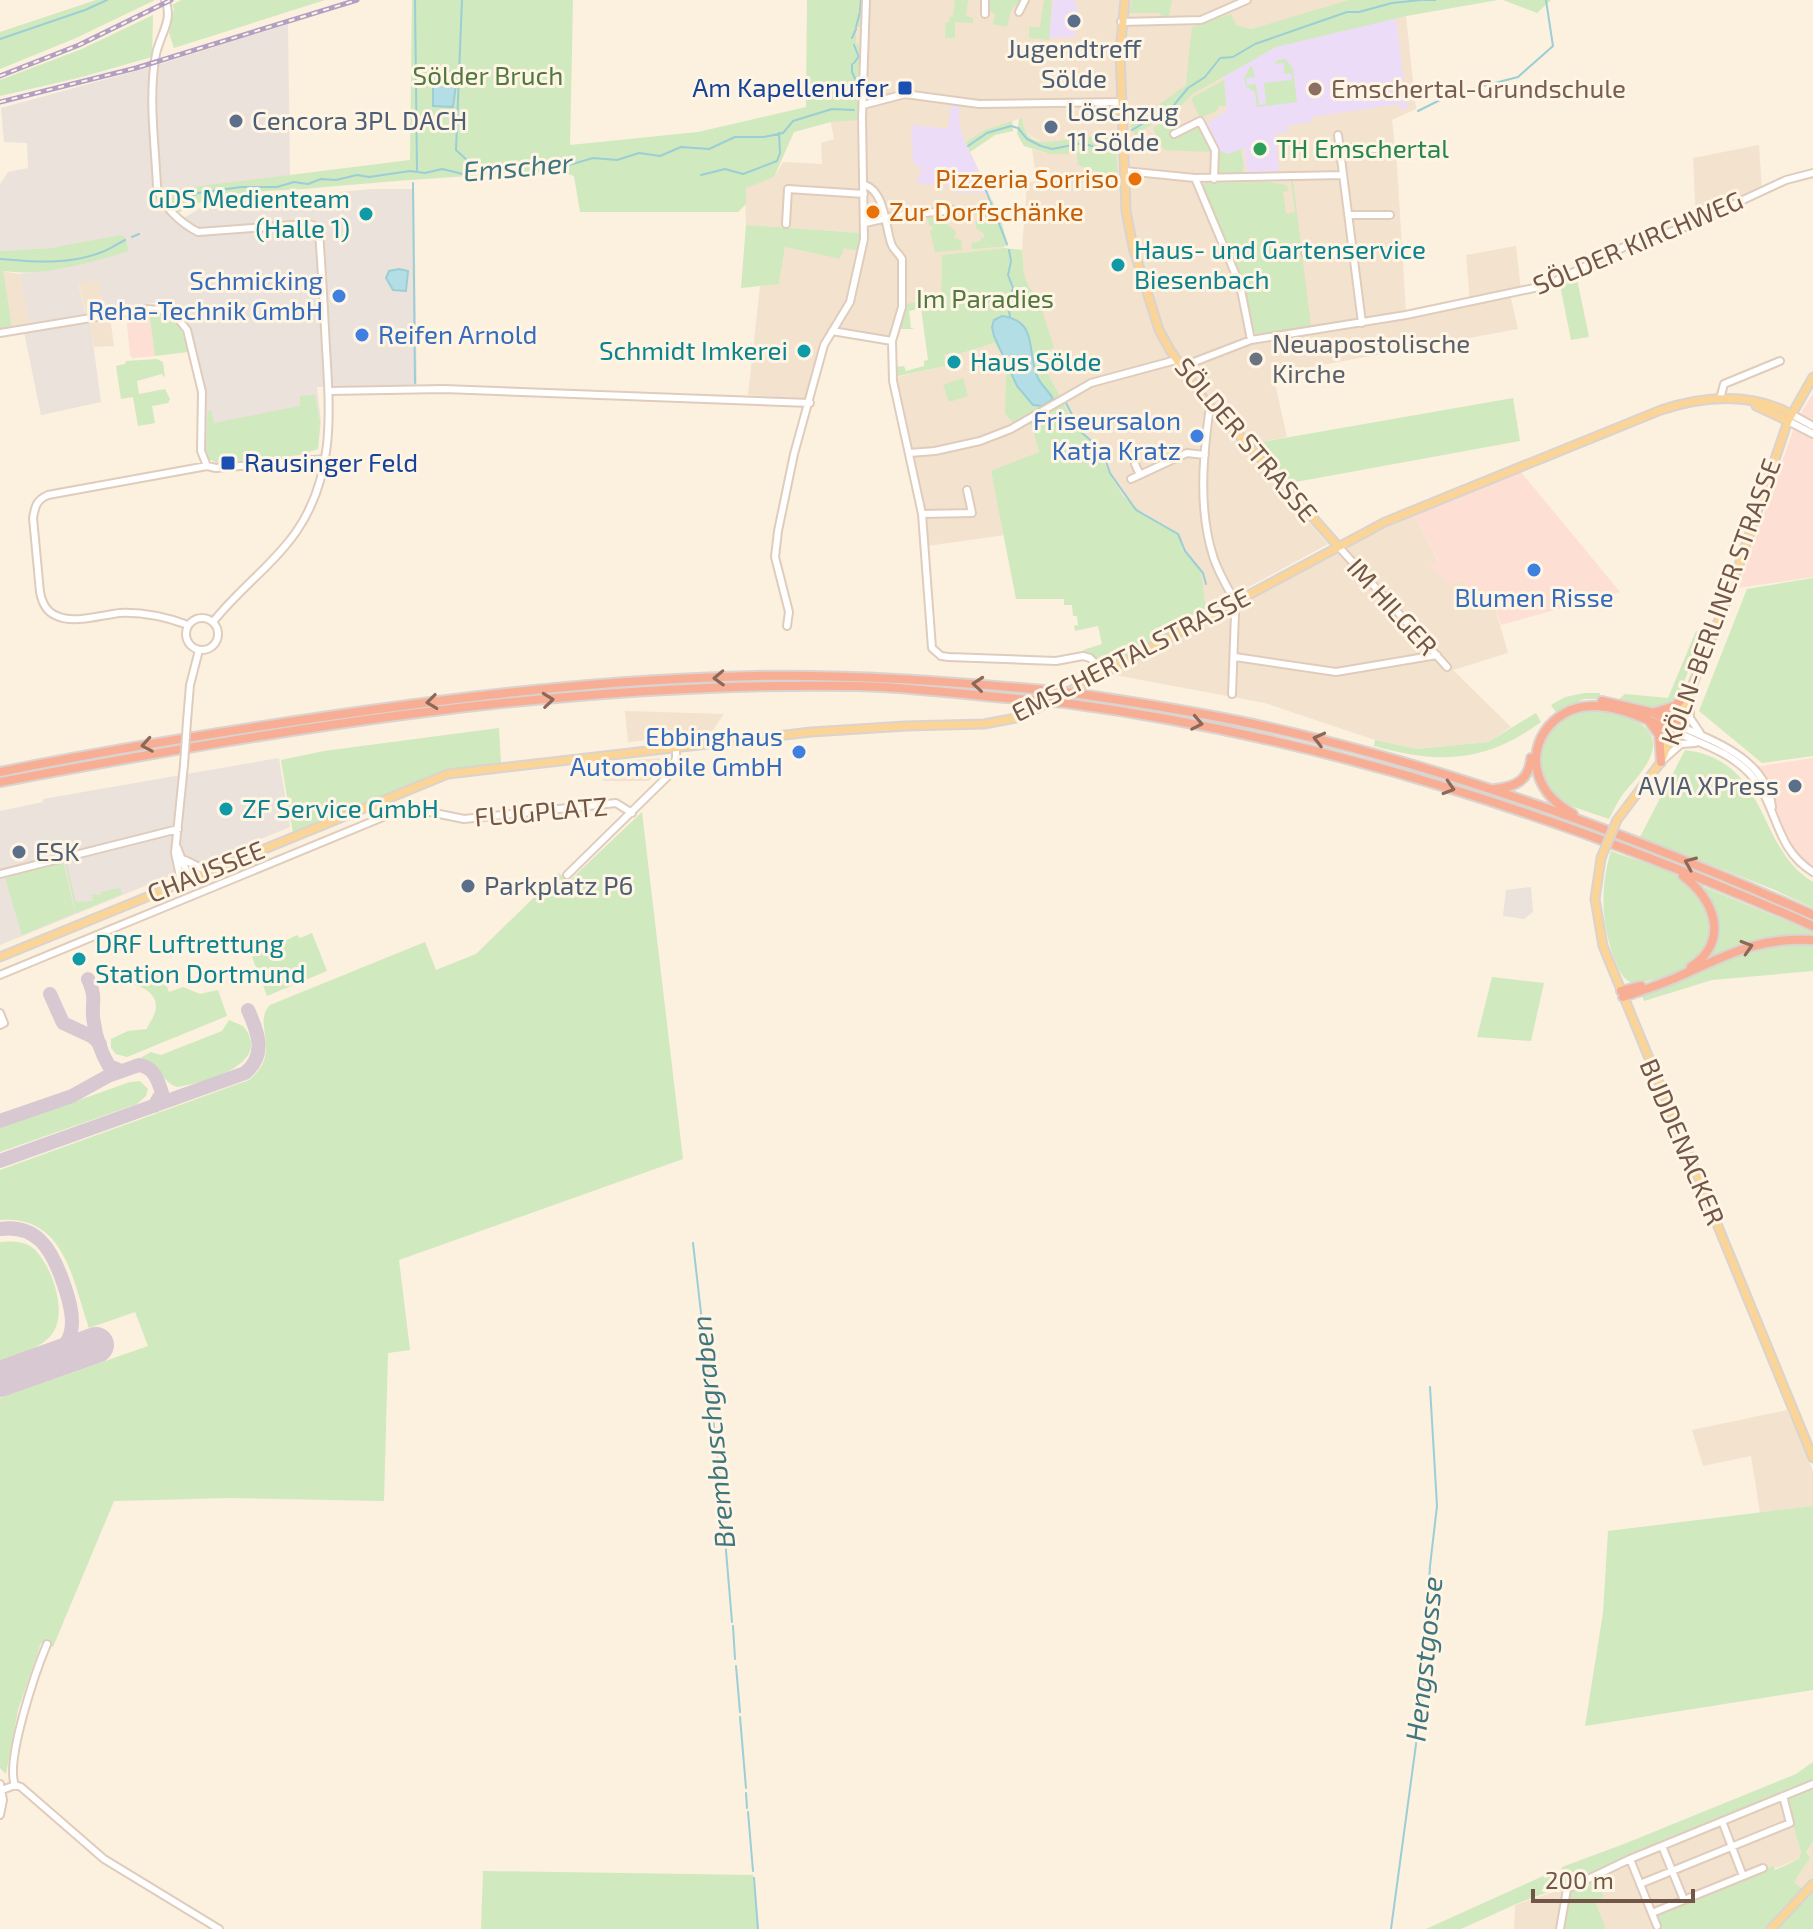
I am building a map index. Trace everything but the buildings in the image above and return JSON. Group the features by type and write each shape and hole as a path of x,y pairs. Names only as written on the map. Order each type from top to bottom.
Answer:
{"highway":[{"path":"0,772 336,715 611,683 755,676 959,682 1080,694 1189,711 1364,751 1587,823 1813,915"},
{"path":"0,782 313,729 476,707 612,693 701,688 857,686 1065,703 1183,720 1369,763 1524,811 1813,926"},
{"path":"1587,823 1555,802 1540,780 1536,751 1543,732 1561,714 1587,706 1610,707 1651,717 1670,709 1691,690"},
{"path":"1488,789 1508,788 1525,778 1539,729 1568,707 1585,701 1602,701 1675,728"},
{"path":"1651,717 1659,735 1661,762"},
{"path":"1622,994 1684,971 1701,959 1711,942 1714,922 1710,905 1697,887 1673,868"},
{"path":"1622,994 1681,976 1749,946 1769,941 1813,940"}],"main road":[{"name":"SÖLDER STRASSE","path":"1125,0 1121,22 1126,211 1133,247 1159,330 1210,406 1338,546"},
{"name":"KÖLN-BERLINER STRASSE","path":"1617,820 1661,762 1742,558 1790,418 1813,377"},
{"name":"EMSCHERTALSTRASSE","path":"504,766 847,729 1002,722 1030,713 1338,546 1424,506 1661,410 1694,401 1735,399 1751,400 1790,418"},
{"name":"CHAUSSEE","path":"0,957 432,780 463,771 504,766"},
{"name":"BUDDENACKER","path":"1617,820 1601,858 1596,883 1596,918 1605,954 1813,1458"},
{"path":"1771,1929 1813,1884"}],"street":[{"path":"165,0 168,17 156,53 153,86 158,194 198,232 308,224 317,228 329,391 330,430 326,459 315,497 297,531 213,622"},
{"path":"787,626 789,612 776,565 775,548 794,454 824,345 853,292 865,223 863,105 866,0"},
{"path":"985,0 985,14"},
{"path":"1019,12 1025,0"},
{"path":"1121,22 1201,20 1247,0"},
{"path":"863,105 905,94 979,104 1122,102"},
{"path":"1174,134 1200,121 1215,150 1214,179"},
{"path":"1338,135 1362,323"},
{"path":"1341,156 1349,148 1378,149"},
{"path":"1125,171 1214,179 1343,175"},
{"name":"SÖLDER KIRCHWEG","path":"909,453 980,441 1018,425 1091,383 1179,364 1251,340 1470,303 1556,283 1626,246 1685,227 1786,180 1813,173"},
{"path":"1195,178 1240,285 1251,340"},
{"path":"786,224 788,185 864,194"},
{"path":"865,185 874,191 885,218 892,249 902,259 902,307 892,341 893,381 922,514 930,639 936,652 949,657 1047,661 1083,656 1090,658 1105,673"},
{"path":"865,223 925,211 955,210"},
{"path":"1348,215 1390,215"},
{"path":"1305,253 1353,255"},
{"path":"0,333 145,309 163,310 176,316 187,330 202,392 201,451 207,466"},
{"path":"832,331 892,341"},
{"path":"1720,399 1724,384 1780,361"},
{"path":"329,391 533,391 810,403"},
{"path":"1210,406 1203,495 1207,532 1215,562 1233,602 1235,614 1232,694"},
{"path":"1790,418 1813,426"},
{"path":"1790,418 1813,434"},
{"path":"1131,479 1187,453 1205,455"},
{"path":"188,625 187,641 199,650 210,648 217,641 218,631 213,622 201,617 188,625 134,613 66,619 50,613 42,603 40,592 33,518 34,507 40,499 207,466 216,468 326,459"},
{"path":"1135,464 1140,475"},
{"path":"922,514 972,513 967,490"},
{"name":"IM HILGER","path":"1338,546 1447,667"},
{"path":"185,880 176,861 190,685 199,650"},
{"path":"1235,657 1336,672 1437,655"},
{"path":"1691,690 1689,716 1700,733"},
{"path":"1675,728 1700,733 1730,750 1754,770 1768,793 1772,813"},
{"path":"1675,728 1728,756 1748,772 1763,793 1785,846 1813,872"},
{"path":"1661,762 1681,744 1703,744"},
{"path":"567,875 674,769 676,747"},
{"name":"FLUGPLATZ","path":"0,975 400,810 420,810 450,819 464,819 616,803 632,813"},
{"path":"0,874 178,829"},
{"path":"177,847 183,858 185,880"},
{"path":"183,858 196,867 210,869"},
{"path":"0,1013 4,1023 0,1025"},
{"path":"15,1785 12,1775 23,1716 47,1644"},
{"path":"1560,1929 1565,1892 1630,1859 1813,1784"},
{"path":"0,1815 1,1787 21,1787 104,1859 219,1929"},
{"path":"1640,1884 1790,1823 1783,1796"},
{"path":"1722,1821 1743,1876"},
{"path":"1662,1846 1684,1900"},
{"path":"1630,1859 1657,1926"},
{"path":"1652,1913 1763,1868"}],"shaded area":[{"path":"807,0 1354,0 1251,29 1236,25 1178,94 1180,107 1193,94 1276,47 1333,30 1406,16 1416,109 1392,120 1406,314 1470,303 1466,255 1516,246 1521,291 1510,294 1518,329 1273,374 1287,437 1256,443 1244,450 1328,544 1206,608 1203,585 1183,551 1179,533 1148,518 1123,496 1096,450 1074,423 1044,366 1047,354 1038,297 1029,287 1024,274 1022,250 1027,182 1054,180 1053,173 1036,175 1032,149 1050,154 1054,142 1044,143 1030,136 1023,129 1022,118 985,130 966,142 1001,220 1004,248 942,255 941,296 907,304 896,339 830,328 821,345 809,399 748,395 760,286 779,283 785,247 840,259 843,247 860,233 746,225 745,188 774,177 783,162 822,164 821,143 834,139"},
{"path":"1053,0 1075,0 1077,15 1080,15 1075,37 1049,38"},
{"name":"Emschertal-Grundschule","path":"1396,18 1407,109 1402,110 1399,104 1312,117 1311,122 1287,126 1288,132 1276,134 1279,171 1247,173 1245,148 1229,154 1217,150 1206,124 1227,110 1224,75 1276,47"},
{"path":"288,24 290,176 168,203 184,218 207,204 373,189 414,189 417,386 317,387 321,422 318,449 299,455 216,463 209,459 206,451 206,396 186,321 159,302 104,311 98,279 78,283 87,321 90,321 101,402 41,415 24,332 32,330 19,274 68,268 129,250 125,237 51,248 0,251 0,184 8,172 28,168 27,143 4,142 1,108 151,67"},
{"path":"951,106 959,106 963,138 989,193 955,193 954,186 916,183 922,169 913,162 911,125 948,129"},
{"path":"1759,145 1762,191 1696,222 1693,158"},
{"path":"2,271 19,274 31,323 12,327"},
{"path":"98,279 106,318 110,317 114,346 94,347 89,315 86,315 78,282"},
{"path":"149,313 155,356 133,358 130,355 126,315"},
{"path":"994,343 1006,362 1005,414 1013,423 1030,421 1039,452 991,472 1005,535 927,546 889,379 949,365 943,355 955,352 957,355"},
{"path":"1813,394 1813,577 1738,588 1797,419"},
{"path":"1521,472 1620,592 1501,625 1494,604 1472,609 1465,581 1449,584 1429,565 1438,561 1414,515"},
{"path":"1414,515 1438,562 1430,565 1465,581 1494,604 1508,653 1453,670 1511,727 1488,742 1417,749 1375,740 1265,703 1109,674 1350,544"},
{"path":"625,711 724,714 713,730 702,735 628,742"},
{"path":"279,758 290,827 0,945 0,811 43,802 43,799"},
{"path":"660,758 660,772 648,781 603,781 602,763"},
{"path":"1813,758 1813,878 1795,865 1778,839 1747,768"},
{"path":"1531,887 1533,912 1524,919 1503,916 1506,890"},
{"path":"1787,1410 1813,1471 1813,1506 1760,1513 1751,1456 1703,1466 1692,1430"},
{"path":"1785,1797 1801,1852 1799,1859 1654,1914 1661,1929 1606,1929 1595,1901 1604,1897 1597,1878"},
{"path":"1813,1841 1813,1879 1804,1890 1794,1882 1810,1858 1806,1854"},
{"path":"1559,1890 1569,1891 1562,1929 1514,1929 1515,1905"}],"green space":[{"path":"96,0 155,0 76,38 0,69 0,32"},
{"path":"181,0 325,0 174,48 169,33 172,5"},
{"name":"Sölder Bruch","path":"412,0 573,0 570,145 698,132 806,107 807,0 862,0 861,27 856,27 856,44 860,45 858,120 831,122 794,132 774,177 746,188 746,204 738,212 580,212 574,176 559,171 238,194 207,200 178,213 161,191 410,160"},
{"path":"955,0 968,0 966,16 973,18 973,23 955,22 955,38 945,38 946,22 950,22 949,17 953,16"},
{"path":"987,0 1022,0 1011,10 1007,27 993,24 995,15 986,7"},
{"path":"1044,0 1052,0 1049,40 1029,38 1029,27 1040,27"},
{"path":"1132,0 1172,0 1169,16 1129,13"},
{"path":"1349,0 1498,0 1406,16 1276,47 1193,94 1180,107 1135,135 1131,129 1131,125 1186,85 1192,27 1231,14 1236,25 1251,29"},
{"path":"1503,0 1551,0 1537,13"},
{"path":"153,15 152,57 0,96 0,80 82,49"},
{"path":"1286,59 1293,69 1297,102 1257,107 1255,92 1246,86 1244,78 1250,67 1258,64 1252,67 1255,77 1246,78 1247,85 1256,84 1259,105 1266,104 1264,83 1292,80 1291,73 1284,74 1284,63 1275,64 1277,60"},
{"path":"1224,80 1226,106 1219,106 1216,111 1200,118 1193,97"},
{"path":"1022,118 1029,136 1043,142 1111,137 1116,143 1118,180 1101,181 1101,173 1078,165 1077,154 1050,154 1024,146 1017,134 1019,119"},
{"path":"1168,119 1174,131 1200,127 1213,152 1164,150 1153,128"},
{"path":"1012,121 1013,131 995,135 970,152 966,142 985,130"},
{"path":"1241,149 1242,174 1217,174 1217,150 1229,154"},
{"path":"1291,181 1311,327 1258,334 1253,332 1242,280 1203,186 1204,183 1269,182 1287,185 1288,191 1283,192 1286,214 1295,212"},
{"path":"992,200 1008,246 972,249 971,243 981,241 981,237 984,239 984,234 976,228 976,210 966,211"},
{"path":"927,213 941,214 945,219 942,224 947,224 956,232 954,238 961,240 962,250 935,252 930,231 933,230 929,226"},
{"path":"746,225 860,233 858,251 844,248 840,259 785,247 779,284 741,288"},
{"path":"121,235 125,237 129,251 51,270 3,271 12,327 0,329 0,251 51,248"},
{"name":"Im Paradies","path":"1004,248 1022,250 1024,274 1029,287 1038,297 1054,348 1046,351 1044,366 1074,423 1096,449 1123,496 1148,517 1179,533 1183,551 1201,571 1206,608 1110,664 1083,653 1083,650 1102,644 1098,626 1075,631 1077,616 1073,616 1072,605 1064,605 1064,599 1016,599 991,471 1039,452 1030,421 1057,402 1013,423 1005,414 1006,362 994,343 956,355 943,355 950,365 894,377 895,367 904,366 906,371 924,366 924,361 928,360 921,308 909,311 911,328 915,329 899,329 907,304 941,295 942,255"},
{"path":"1576,274 1589,337 1571,340 1560,285"},
{"path":"149,313 165,316 176,324 188,352 155,356"},
{"path":"157,359 163,362 165,378 162,374 137,381 139,394 165,389 170,399 168,403 152,406 155,423 138,426 133,397 121,399 116,366 126,361"},
{"path":"963,378 968,396 949,402 943,385"},
{"path":"315,395 320,422 318,449 299,455 219,463 209,459 206,451 208,411 211,410 214,423 300,406 300,396"},
{"path":"1513,398 1520,441 1290,483 1256,443"},
{"path":"1813,578 1813,756 1762,763 1699,711 1747,589"},
{"path":"1696,631 1704,633 1677,699 1656,708 1618,700 1625,694 1668,698"},
{"path":"1600,693 1600,699 1584,699 1556,712 1551,705 1565,697"},
{"path":"1590,708 1617,713 1641,724 1649,731 1653,741 1652,753 1644,768 1621,797 1609,819 1562,803 1542,780 1538,765 1543,739 1561,717"},
{"path":"1536,713 1541,722 1500,746 1481,752 1461,756 1420,756 1374,746 1375,740 1417,749 1488,742"},
{"path":"499,728 501,763 457,769 429,777 293,833 281,760 324,751"},
{"path":"1685,750 1713,757 1733,770 1748,788 1781,849 1794,867 1813,882 1813,908 1640,837"},
{"path":"642,812 683,1159 399,1260 410,1350 388,1353 384,1501 229,1498 114,1501 53,1647 41,1643 18,1710 6,1774 0,1768 0,1398 148,1346 135,1312 89,1328 71,1271 52,1239 39,1228 22,1221 0,1220 0,1170 249,1080 264,1059 264,1021 270,1005 425,942 436,970 476,954 559,873 568,882"},
{"path":"1611,851 1677,876 1702,899 1710,922 1710,937 1705,949 1686,968 1659,979 1632,983 1621,973 1604,918 1605,878"},
{"path":"77,858 78,861 67,864 76,902 93,901 92,894 101,895 101,892 120,888 122,894 76,913 65,861"},
{"path":"63,862 75,913 22,935 5,878"},
{"path":"1697,884 1813,932 1813,937 1783,937 1755,942 1701,963 1711,943 1714,922 1710,902"},
{"path":"312,933 327,971 267,996 252,957 297,935 300,938"},
{"path":"1798,943 1813,946 1813,971 1712,980 1644,1001 1641,993 1677,982 1758,948"},
{"path":"162,973 169,992 183,987 200,994 218,990 227,1016 127,1057 116,1054 111,1048 111,1039 128,1031 147,1029 155,1012 153,996 132,984"},
{"path":"1492,977 1544,983 1531,1041 1477,1037"},
{"path":"229,1020 243,1026 250,1039 250,1051 243,1061 218,1076 177,1087 151,1063 140,1058 151,1052 161,1055 222,1031"},
{"path":"140,1081 148,1089 146,1096 137,1104 0,1152 0,1128"},
{"path":"0,1242 23,1243 38,1253 55,1286 59,1311 54,1331 44,1342 0,1360"},
{"path":"1813,1506 1813,1690 1585,1726 1603,1613 1608,1531"},
{"path":"1813,1762 1813,1780 1630,1855 1566,1886 1562,1867 1796,1774"},
{"path":"1813,1787 1813,1841 1806,1853 1810,1858 1794,1882 1804,1890 1766,1929 1661,1929 1654,1914 1773,1866 1775,1870 1799,1859 1801,1852 1785,1797"},
{"path":"483,1871 753,1875 758,1929 481,1929"},
{"path":"1552,1872 1556,1873 1561,1887 1461,1929 1426,1929"},
{"path":"1596,1878 1604,1897 1595,1901 1606,1929 1562,1929 1569,1891"},
{"path":"1813,1885 1813,1929 1772,1929"}],"water":[{"path":"458,70 453,107 433,106 433,75"},
{"path":"389,271 408,271 406,291 393,290 386,278"},
{"path":"1002,316 1014,319 1027,332 1038,378 1053,399 1042,406 1033,405 1017,386 994,336 994,320"}],"waterway":[{"path":"0,39 107,0"},
{"path":"415,0 417,170"},
{"path":"462,0 456,150 469,162 482,167"},
{"path":"860,10 861,0"},
{"name":"Emscher","path":"1132,130 1174,105 1188,88 1205,77 1220,58 1233,57 1255,44 1347,12 1421,0"},
{"name":"Emscher","path":"1423,0 1435,0"},
{"path":"1491,84 1518,77 1553,46 1546,0"},
{"path":"856,27 860,12"},
{"path":"852,38 856,29"},
{"path":"854,45 858,55"},
{"path":"854,63 859,56"},
{"path":"852,64 852,71"},
{"path":"852,72 857,83"},
{"path":"1418,111 1450,95 1487,85"},
{"name":"Emscher","path":"175,206 198,193 241,187 277,187 294,182 308,184 321,179 336,180 357,175 369,177 442,169 463,174 479,169 510,169 534,163 559,168 593,158 617,160 639,153 660,156 681,147 709,149 735,137 764,137 783,133 793,121 832,109 854,110"},
{"name":"Emscher","path":"968,146 987,133 1011,126 1018,128 1027,139 1052,149 1083,143 1100,149 1115,142"},
{"path":"701,175 725,169 743,174 777,161 780,153 779,133"},
{"path":"413,183 415,383"},
{"path":"983,183 1007,244"},
{"name":"Emscher","path":"132,237 139,234"},
{"name":"Emscher","path":"0,259 65,261 102,252 125,240"},
{"path":"1009,250 1011,261 1008,275 1013,288 1008,304 1010,317"},
{"path":"1066,403 1081,432 1102,450 1110,473 1136,510 1178,534 1185,551 1203,573 1206,584"},
{"name":"Brembuschgraben","path":"693,1243 720,1479 732,1622"},
{"name":"Hengstgosse","path":"1391,1929 1422,1700 1437,1506 1430,1387"},
{"name":"Brembuschgraben","path":"733,1626 735,1659"},
{"name":"Brembuschgraben","path":"736,1666 740,1712"},
{"name":"Brembuschgraben","path":"740,1717 746,1788"},
{"name":"Brembuschgraben","path":"746,1793 747,1808"},
{"name":"Brembuschgraben","path":"748,1812 753,1871"},
{"name":"Brembuschgraben","path":"754,1878 758,1929"}],"taxiway":[{"path":"88,979 93,992 93,1017 100,1046 109,1066 121,1071"},
{"path":"50,994 63,1023 93,1037 100,1044"},
{"path":"0,1161 245,1073 252,1066 258,1051 257,1035 248,1010"},
{"path":"0,1121 72,1096 108,1076 139,1065 152,1071 159,1083 162,1093 154,1106"},
{"path":"0,1229 24,1230 41,1241 53,1258 67,1292 72,1317 69,1338 54,1357 40,1365"}],"runway":[{"path":"0,1379 96,1345"}],"railway":[{"path":"0,76 79,45 171,0"},
{"path":"0,102 136,68 357,0"}],"place":[{"name":"Jugendtreff Sölde","path":"1074,21"},
{"name":"Am Kapellenufer","path":"905,88"},
{"name":"Emschertal-Grundschule","path":"1315,89"},
{"name":"Cencora 3PL DACH","path":"236,121"},
{"name":"Löschzug 11 Sölde","path":"1051,127"},
{"name":"TH Emschertal","path":"1260,149"},
{"name":"Pizzeria Sorriso","path":"1135,179"},
{"name":"Zur Dorfschänke","path":"873,212"},
{"name":"GDS Medienteam (Halle 1)","path":"366,214"},
{"name":"Haus- und Gartenservice Biesenbach","path":"1118,265"},
{"name":"Schmicking Reha-Technik GmbH","path":"339,296"},
{"name":"Reifen Arnold","path":"362,335"},
{"name":"Schmidt Imkerei","path":"804,351"},
{"name":"Neuapostolische Kirche","path":"1256,359"},
{"name":"Haus Sölde","path":"954,362"},
{"name":"Friseursalon Katja Kratz","path":"1197,436"},
{"name":"Rausinger Feld","path":"228,463"},
{"name":"Blumen Risse","path":"1534,570"},
{"name":"Ebbinghaus Automobile GmbH","path":"799,752"},
{"name":"AVIA XPress","path":"1795,786"},
{"name":"ZF Service GmbH","path":"226,809"},
{"name":"ESK","path":"19,852"},
{"name":"Parkplatz P6","path":"468,886"},
{"name":"DRF Luftrettung Station Dortmund","path":"79,959"}]}
